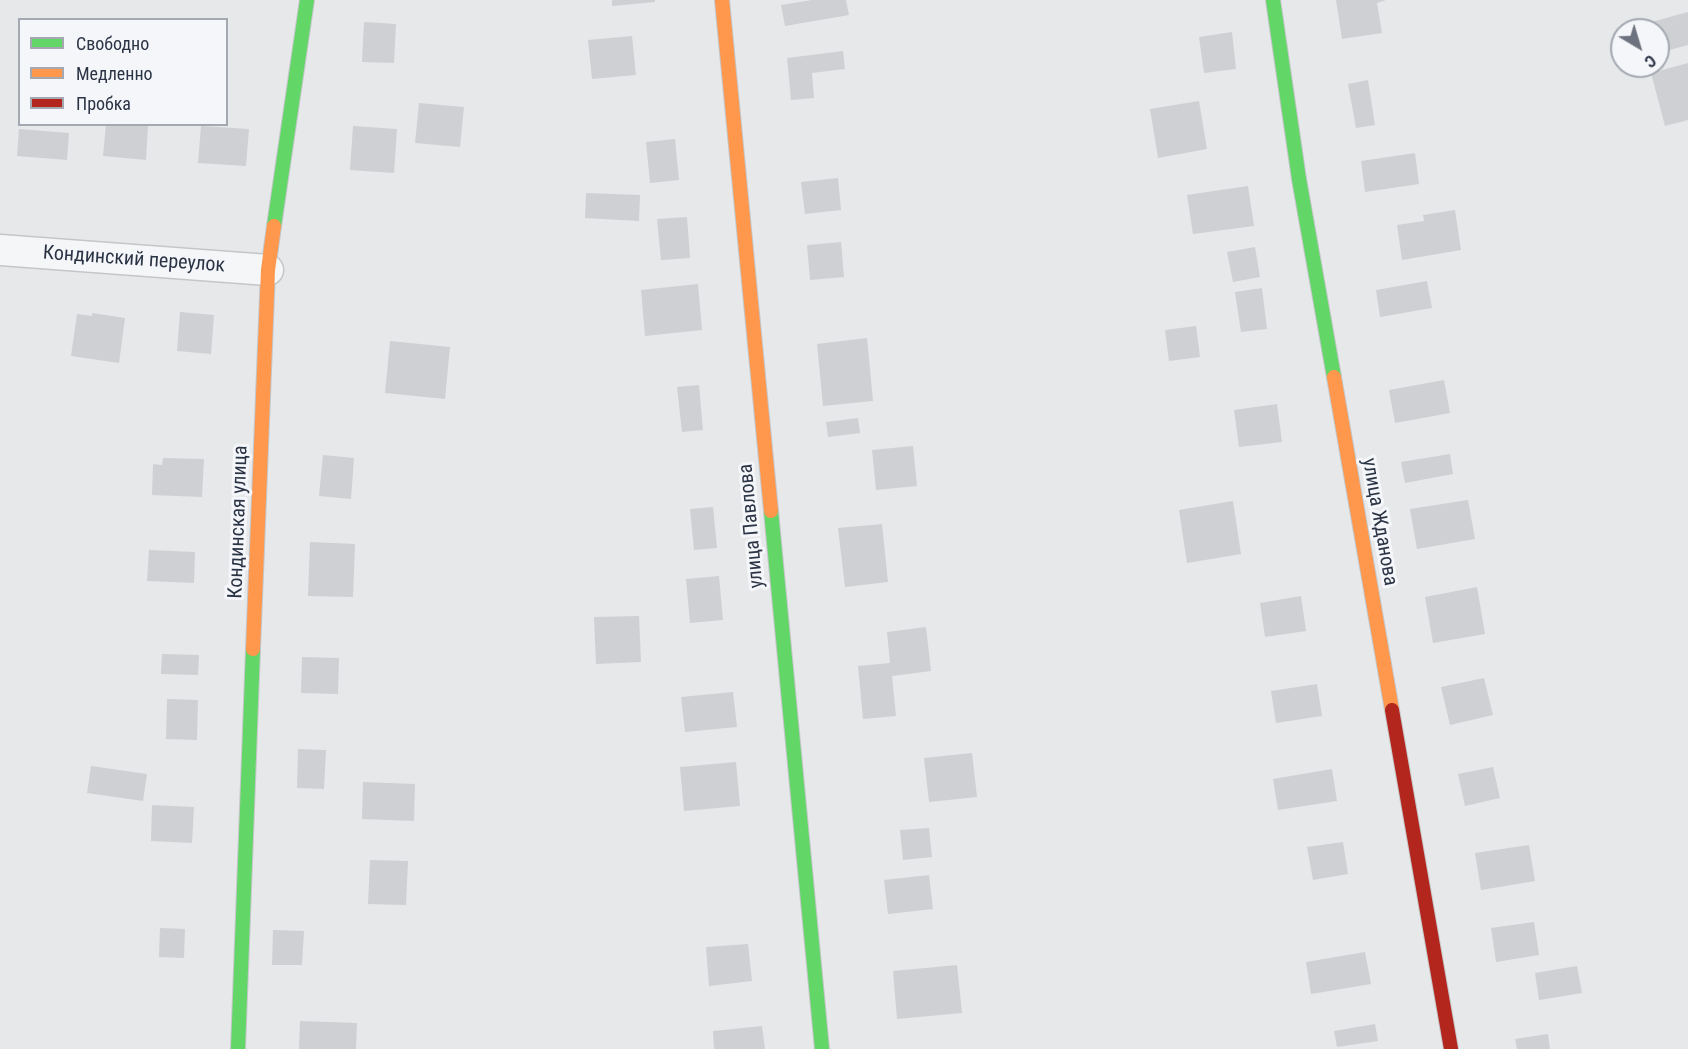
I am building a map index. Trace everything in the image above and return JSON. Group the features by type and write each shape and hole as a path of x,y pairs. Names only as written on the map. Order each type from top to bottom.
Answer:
{"street":[{"name":"Кондинская улица","path":"238,1049 268,270 307,0"},
{"name":"улица Павлова","path":"722,0 822,1049"},
{"name":"улица Жданова","path":"1273,0 1299,179 1451,1049"},
{"name":"Кондинский переулок","path":"0,250 268,270"}],"building":[{"path":"612,0 655,0 655,2 612,6"},
{"path":"812,0 846,0 849,15 785,26 781,5"},
{"path":"1336,0 1386,0 1377,3 1382,33 1342,39"},
{"path":"1688,12 1688,45 1670,50 1670,18 1666,18"},
{"path":"364,22 396,24 394,63 362,62"},
{"path":"1232,32 1236,69 1204,73 1199,37"},
{"path":"632,36 636,75 592,79 588,40"},
{"path":"843,51 845,69 812,73 814,98 791,100 787,58"},
{"path":"1688,63 1688,120 1665,126 1652,78 1670,78 1670,68"},
{"path":"1368,80 1375,125 1356,128 1348,84"},
{"path":"1199,101 1207,149 1158,158 1150,109"},
{"path":"419,103 464,107 460,147 415,143"},
{"path":"106,126 148,126 146,160 103,156"},
{"path":"201,126 249,129 246,166 198,163"},
{"path":"353,126 397,129 394,173 350,170"},
{"path":"19,129 69,133 67,160 17,156"},
{"path":"675,139 679,180 650,183 646,142"},
{"path":"1415,153 1419,184 1365,192 1361,161"},
{"path":"838,178 841,210 805,214 801,182"},
{"path":"1248,186 1254,226 1193,234 1187,195"},
{"path":"586,193 640,195 639,221 585,218"},
{"path":"1455,210 1461,250 1402,260 1397,225 1424,221 1423,215"},
{"path":"687,217 690,258 661,260 657,219"},
{"path":"841,242 844,277 810,280 807,245"},
{"path":"1255,247 1260,277 1233,282 1227,252"},
{"path":"1427,281 1432,308 1380,317 1376,290"},
{"path":"698,284 702,330 645,336 641,290"},
{"path":"1262,288 1267,329 1241,332 1235,292"},
{"path":"180,312 214,315 211,354 177,351"},
{"path":"92,313 125,318 119,363 71,356 77,314 92,316"},
{"path":"1196,326 1200,357 1169,361 1165,330"},
{"path":"867,338 873,401 823,406 817,344"},
{"path":"390,341 450,347 445,399 385,393"},
{"path":"1444,380 1450,413 1395,423 1389,390"},
{"path":"699,385 703,430 682,432 677,387"},
{"path":"1277,404 1282,442 1239,447 1234,410"},
{"path":"858,418 860,433 828,437 826,422"},
{"path":"913,446 917,486 876,490 872,450"},
{"path":"1450,454 1453,474 1405,483 1401,462"},
{"path":"323,455 354,458 351,499 319,496"},
{"path":"163,458 204,459 202,497 152,495 153,464 162,465"},
{"path":"1468,500 1475,539 1417,549 1410,509"},
{"path":"1233,501 1241,554 1187,563 1179,510"},
{"path":"713,507 717,548 694,550 690,509"},
{"path":"882,524 888,582 845,587 838,528"},
{"path":"310,542 355,544 353,597 308,596"},
{"path":"149,550 195,552 194,583 147,581"},
{"path":"719,576 723,620 690,623 686,579"},
{"path":"1477,587 1485,634 1433,643 1425,597"},
{"path":"1301,596 1306,631 1265,637 1260,603"},
{"path":"639,616 641,662 596,664 594,617"},
{"path":"926,627 931,671 892,676 896,716 863,719 858,666 890,663 887,632"},
{"path":"162,654 199,655 198,675 161,674"},
{"path":"302,657 339,658 338,694 301,693"},
{"path":"1484,678 1493,715 1450,725 1441,687"},
{"path":"1317,684 1322,716 1276,723 1271,691"},
{"path":"733,692 737,727 685,732 681,697"},
{"path":"167,699 198,700 197,740 166,739"},
{"path":"298,749 326,750 324,789 297,788"},
{"path":"972,753 977,797 929,802 924,758"},
{"path":"736,762 740,806 684,811 680,767"},
{"path":"91,766 147,774 143,801 87,793"},
{"path":"1493,767 1500,798 1465,806 1458,774"},
{"path":"1332,769 1337,801 1278,810 1273,779"},
{"path":"363,782 415,784 414,821 362,819"},
{"path":"152,805 194,807 192,843 151,841"},
{"path":"929,828 932,857 903,860 900,830"},
{"path":"1343,842 1348,874 1313,880 1307,847"},
{"path":"1529,845 1535,881 1481,890 1475,853"},
{"path":"370,860 408,861 406,905 368,904"},
{"path":"929,875 933,909 888,914 884,880"},
{"path":"1534,922 1539,955 1496,962 1491,928"},
{"path":"160,928 185,929 184,958 159,957"},
{"path":"273,930 304,931 302,965 272,965"},
{"path":"748,944 752,981 709,986 706,947"},
{"path":"1365,952 1371,984 1311,994 1306,962"},
{"path":"957,965 962,1013 897,1019 893,971"},
{"path":"1577,966 1582,993 1539,1000 1535,973"},
{"path":"300,1021 357,1023 356,1049 299,1049"},
{"path":"1375,1024 1378,1041 1337,1047 1334,1031"},
{"path":"762,1026 765,1049 714,1049 713,1031"},
{"path":"1548,1034 1550,1049 1517,1049 1515,1039"}],"traffic: fast":[{"path":"274,226 307,0"},
{"path":"1273,0 1299,179 1334,377"},
{"path":"771,511 822,1049"},
{"path":"238,1049 253,649"}],"traffic: slow":[{"path":"722,0 771,511"},
{"path":"253,649 268,270 274,226"},
{"path":"1334,377 1392,710"}],"traffic: jam":[{"path":"1392,710 1451,1049"}]}
